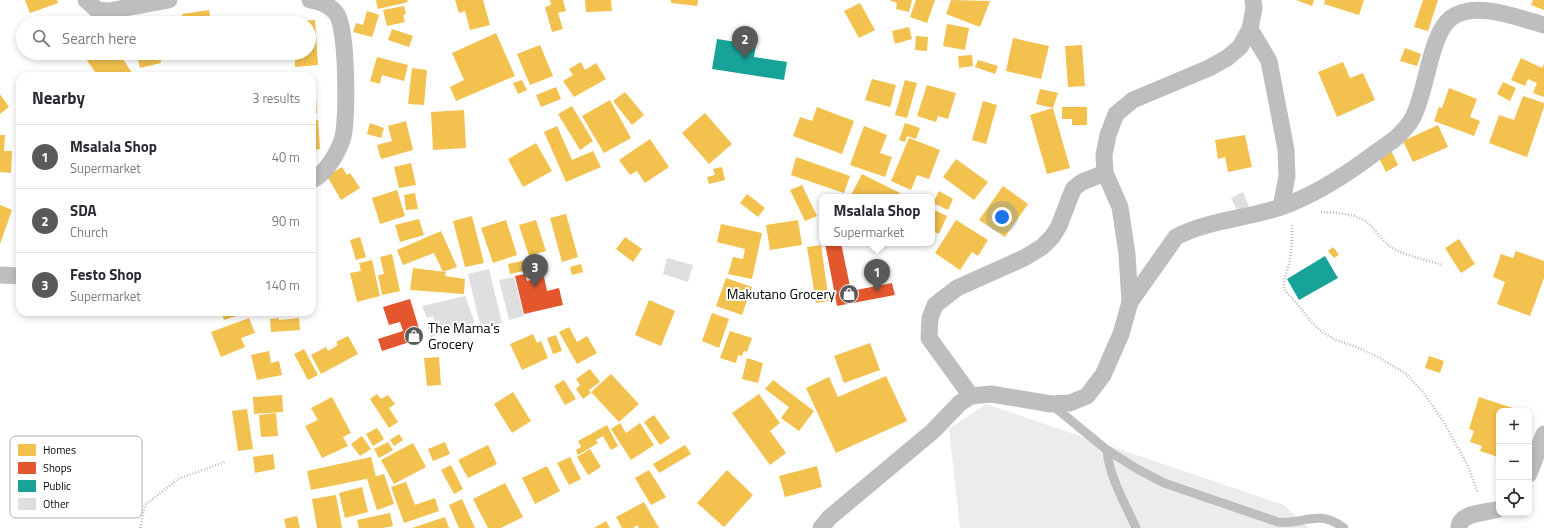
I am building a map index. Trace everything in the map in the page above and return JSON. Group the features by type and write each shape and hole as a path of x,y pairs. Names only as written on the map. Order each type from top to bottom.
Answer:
{"street":[{"path":"86,0 97,10 109,11 169,0"},
{"path":"310,0 325,4 337,14 343,33 345,68 345,106 342,137 333,160 316,178"},
{"path":"821,528 829,518 933,431 960,403 971,396 991,394 1051,404 1070,403 1087,396 1103,375 1121,334 1130,302 1127,254 1120,206 1105,173 1104,155 1116,114 1133,100 1209,68 1227,58 1240,47 1250,29 1254,0"},
{"path":"1130,302 1176,238 1188,231 1205,225 1281,207 1328,186 1396,138 1412,119 1420,99 1439,32 1451,18 1466,11 1490,10 1544,25"},
{"path":"1250,29 1269,61 1286,150 1287,176 1281,207"},
{"path":"971,396 929,338 930,318 935,305 958,288 1024,258 1042,247 1052,237 1058,226 1074,188 1082,182 1105,173"},
{"path":"0,275 16,276"},
{"path":"1532,466 1544,434"},
{"path":"1459,528 1459,524 1462,519 1472,514 1492,511"}],"lane":[{"path":"1051,404 1107,450 1139,470 1164,483 1270,524 1321,517 1336,522 1344,528"},
{"path":"1107,450 1108,461 1112,473 1136,528"}],"path":[{"path":"1281,207 1292,208 1290,254 1284,289 1313,324 1322,332 1336,340 1359,348 1380,358 1406,374 1423,392 1443,422 1492,511"},
{"path":"1318,211 1358,218 1368,223 1386,244 1396,250 1443,265"},
{"path":"140,528 145,505 178,479 225,462"}],"shaded area":[{"path":"986,404 1284,505 1309,528 960,528 949,429"}],"building: Homes":[{"path":"25,0 57,0 58,3 30,13"},
{"path":"376,0 407,0 408,2 378,9"},
{"path":"455,0 483,0 490,25 470,30 465,11 459,13"},
{"path":"550,0 563,0 566,11 558,13 563,29 552,32 545,7 551,5"},
{"path":"585,0 611,0 612,11 586,12"},
{"path":"671,0 698,0 697,6 671,3"},
{"path":"889,0 912,0 909,12 896,9 897,3"},
{"path":"916,0 935,0 927,23 910,17"},
{"path":"951,0 990,1 980,27 946,14"},
{"path":"1296,0 1314,0 1312,6"},
{"path":"1325,0 1364,0 1359,15 1324,4"},
{"path":"1423,0 1438,0 1428,31 1414,27"},
{"path":"1533,0 1544,0 1544,10 1531,5"},
{"path":"860,3 875,30 859,38 844,11"},
{"path":"404,6 406,14 403,15 405,22 387,26 383,10"},
{"path":"209,10 210,16 182,16 182,14"},
{"path":"367,11 379,15 372,37 353,32 356,23 363,25"},
{"path":"947,24 969,28 965,50 943,46"},
{"path":"909,27 912,39 895,44 892,31"},
{"path":"392,29 413,36 409,47 388,40"},
{"path":"496,33 515,76 456,101 450,87 464,80 452,53"},
{"path":"316,35 318,65 295,67 295,60 316,60"},
{"path":"916,36 928,37 927,51 915,50"},
{"path":"1013,38 1049,46 1041,79 1006,71"},
{"path":"540,45 553,76 530,85 517,54"},
{"path":"1082,45 1085,86 1068,87 1065,46"},
{"path":"1405,48 1421,54 1417,66 1400,61"},
{"path":"972,55 973,66 959,68 958,56"},
{"path":"377,57 408,65 404,81 382,75 380,84 370,81"},
{"path":"1521,58 1542,68 1544,64 1544,97 1533,93 1537,83 1528,79 1525,86 1511,80"},
{"path":"87,60 124,60 131,72 95,72"},
{"path":"138,60 161,60 161,63 140,68"},
{"path":"978,60 998,66 995,74 975,67"},
{"path":"581,62 585,70 596,63 606,79 574,97 563,81 573,75 569,69"},
{"path":"1343,62 1350,78 1363,73 1375,100 1337,117 1318,72"},
{"path":"412,68 427,70 424,105 408,104"},
{"path":"872,79 896,85 890,107 865,100"},
{"path":"522,80 527,90 518,94 513,83"},
{"path":"905,80 917,83 907,118 895,115"},
{"path":"1503,82 1516,88 1510,101 1497,94"},
{"path":"927,85 956,93 948,119 938,116 936,122 917,116"},
{"path":"556,87 561,99 541,107 536,95"},
{"path":"1449,88 1477,99 1470,117 1480,121 1474,136 1434,121 1439,107 1442,108"},
{"path":"1040,89 1058,93 1053,108 1036,104"},
{"path":"625,92 644,115 632,125 613,101"},
{"path":"0,94 9,107 0,114"},
{"path":"1523,96 1544,103 1544,107 1527,157 1489,143 1499,115 1514,120"},
{"path":"610,100 631,138 604,153 582,116"},
{"path":"983,101 997,105 986,144 972,140"},
{"path":"572,106 593,141 580,150 558,114"},
{"path":"817,107 854,121 842,154 793,136 800,117 812,121"},
{"path":"1062,107 1087,107 1087,125 1072,125 1072,119 1062,119"},
{"path":"1053,108 1070,168 1047,174 1030,115"},
{"path":"464,110 466,148 433,150 431,112"},
{"path":"705,113 732,144 709,164 682,133"},
{"path":"316,120 318,120 320,149 316,150"},
{"path":"406,121 413,150 381,159 377,145 392,141 388,126"},
{"path":"370,123 384,128 381,138 367,134"},
{"path":"905,123 920,128 916,139 907,136 905,142 899,140"},
{"path":"1438,125 1448,147 1413,162 1403,141"},
{"path":"557,126 572,160 593,151 601,167 566,182 544,132"},
{"path":"864,126 887,135 880,153 892,157 885,177 850,165"},
{"path":"0,135 5,135 4,151 12,151 11,173 0,172"},
{"path":"1245,135 1252,167 1228,172 1225,157 1218,159 1215,140"},
{"path":"909,138 940,150 929,179 917,175 911,190 891,181"},
{"path":"650,139 669,167 645,183 637,171 630,175 619,160"},
{"path":"536,143 552,171 523,187 508,159"},
{"path":"1391,150 1398,165 1386,172 1378,156"},
{"path":"796,157 850,176 844,193 791,175"},
{"path":"956,159 988,182 974,200 943,177"},
{"path":"411,163 416,185 399,188 394,167"},
{"path":"342,167 347,175 350,173 360,188 341,200 327,176"},
{"path":"722,167 725,180 709,184 707,177 715,175 713,169"},
{"path":"862,174 900,193 900,194 852,194"},
{"path":"802,185 817,216 805,221 790,190"},
{"path":"1003,186 1028,204 1005,237 979,220"},
{"path":"397,190 405,216 380,224 372,198"},
{"path":"939,191 953,199 948,210 935,204 935,199"},
{"path":"415,193 418,209 406,210 404,195"},
{"path":"747,194 765,208 758,217 740,203"},
{"path":"0,205 12,210 0,244"},
{"path":"935,210 947,216 939,234 935,232"},
{"path":"566,214 578,257 562,262 550,218"},
{"path":"472,216 484,263 465,267 453,221"},
{"path":"419,219 424,235 400,242 395,225"},
{"path":"506,220 517,255 493,263 481,228"},
{"path":"536,220 546,251 529,256 519,225"},
{"path":"798,220 802,245 770,250 766,225"},
{"path":"956,220 988,240 978,256 972,252 960,270 935,253"},
{"path":"721,224 762,233 752,279 728,274 733,257 743,259 745,249 717,242"},
{"path":"441,231 457,267 443,272 434,253 403,265 397,250"},
{"path":"360,237 366,257 356,260 350,240"},
{"path":"625,237 642,249 633,262 616,249"},
{"path":"1459,239 1475,264 1461,273 1445,248"},
{"path":"821,246 829,301 816,303 807,247"},
{"path":"1333,247 1339,255 1334,258 1328,251"},
{"path":"1516,251 1544,261 1544,278 1530,316 1497,304 1505,282 1493,277 1501,254 1513,258"},
{"path":"392,254 400,291 382,295 378,275 384,274 380,257"},
{"path":"537,258 541,276 530,279 528,270 510,274 508,264"},
{"path":"372,260 380,296 357,302 350,273 361,271 359,263"},
{"path":"581,264 583,272 572,275 570,267"},
{"path":"413,268 446,272 445,276 465,279 464,294 410,290"},
{"path":"726,278 752,287 742,315 716,306"},
{"path":"649,300 675,311 661,346 635,335"},
{"path":"712,313 729,319 719,348 702,341"},
{"path":"222,316 236,316 224,320"},
{"path":"249,318 255,333 241,338 245,347 221,357 211,332"},
{"path":"279,318 279,320 299,318 300,330 271,332 270,319"},
{"path":"569,327 577,342 587,336 597,353 577,364 559,332"},
{"path":"730,331 752,338 747,352 744,351 742,356 738,355 736,363 720,358"},
{"path":"533,334 537,343 541,341 548,358 522,370 510,344"},
{"path":"556,335 562,351 553,354 547,338"},
{"path":"348,336 358,354 321,374 311,355 326,347 328,351 338,345 336,342"},
{"path":"870,343 880,370 844,383 834,356"},
{"path":"304,349 318,375 308,380 294,354"},
{"path":"269,351 271,363 279,361 282,375 257,380 251,355"},
{"path":"1429,356 1444,361 1440,373 1425,368"},
{"path":"439,357 441,385 427,386 424,358"},
{"path":"747,358 763,363 758,383 742,379"},
{"path":"590,369 600,382 589,390 591,393 583,399 576,389 580,385 576,379"},
{"path":"611,374 639,404 619,422 591,392"},
{"path":"886,376 907,421 836,453 806,388 829,377 838,397"},
{"path":"564,380 576,399 565,405 554,386"},
{"path":"773,380 814,411 799,431 781,418 789,407 765,389"},
{"path":"513,392 531,421 512,433 494,404"},
{"path":"377,394 381,399 388,395 395,404 389,408 398,422 389,428 370,399"},
{"path":"759,394 780,423 770,431 786,453 770,465 732,413"},
{"path":"282,395 283,412 254,414 253,397"},
{"path":"332,397 351,433 343,437 348,446 322,458 305,426 318,420 311,408"},
{"path":"1479,397 1513,408 1496,408 1496,456 1480,451 1482,446 1470,442 1474,431 1469,429"},
{"path":"247,409 253,449 238,451 232,411"},
{"path":"276,413 278,436 261,437 259,415"},
{"path":"654,415 670,438 660,445 644,422"},
{"path":"620,423 626,433 640,423 654,445 631,460 611,429"},
{"path":"607,425 618,446 611,450 603,436 596,440 598,443 578,455 576,450 581,447 578,441"},
{"path":"377,428 384,439 373,446 366,434"},
{"path":"399,434 403,440 394,446 390,440"},
{"path":"362,436 371,449 360,456 351,444"},
{"path":"388,442 393,450 379,458 374,449"},
{"path":"445,442 450,454 433,461 428,449"},
{"path":"413,443 426,467 394,484 381,460"},
{"path":"488,445 497,464 468,478 458,460"},
{"path":"685,445 691,454 659,473 653,464"},
{"path":"590,449 601,467 588,475 577,457"},
{"path":"273,454 275,469 255,473 253,457"},
{"path":"371,457 376,477 311,490 307,471"},
{"path":"570,457 581,479 569,485 557,463"},
{"path":"451,465 463,489 454,494 441,470"},
{"path":"547,466 560,491 535,504 522,478"},
{"path":"817,466 822,487 785,497 779,476"},
{"path":"649,470 666,497 651,505 635,478"},
{"path":"727,470 753,495 724,527 697,503"},
{"path":"384,474 394,504 377,510 367,479"},
{"path":"406,482 415,505 435,498 439,511 404,523 391,487"},
{"path":"505,483 523,517 501,528 488,528 473,499"},
{"path":"362,487 368,512 345,518 339,493"},
{"path":"336,495 342,528 317,528 312,499"},
{"path":"462,499 475,528 459,528 449,505"},
{"path":"644,502 659,528 639,528 637,525 633,528 622,528 616,517"},
{"path":"390,513 393,526 383,528 359,528 357,520"},
{"path":"297,516 300,528 286,528 284,519"},
{"path":"445,517 449,528 412,528"},
{"path":"606,521 610,528 594,528"}],"building: Shops":[{"path":"826,246 842,246 851,291 892,283 895,295 837,306"},
{"path":"525,274 527,281 544,277 547,291 559,288 563,305 524,314 515,276"},
{"path":"410,299 422,338 382,351 378,339 403,331 400,322 389,325 383,307"}],"building: Public":[{"path":"717,39 756,45 754,57 787,62 784,80 712,69"},
{"path":"1325,256 1338,278 1299,300 1287,279"}],"building: Other":[{"path":"1243,192 1249,206 1238,212 1231,198"},
{"path":"667,258 693,265 688,282 663,274"},
{"path":"489,269 502,323 481,328 468,274"},
{"path":"514,277 524,316 509,320 499,280"},
{"path":"465,296 475,323 431,337 427,325 435,323 433,316 427,318 422,306"}],"place":[{"name":"SDA","path":"745,59"},
{"name":"Festo Shop","path":"535,287"},
{"name":"Msalala Shop","path":"877,292"},
{"name":"Makutano Grocery","path":"849,294"},
{"name":"The Mama's Grocery","path":"414,336"}]}
